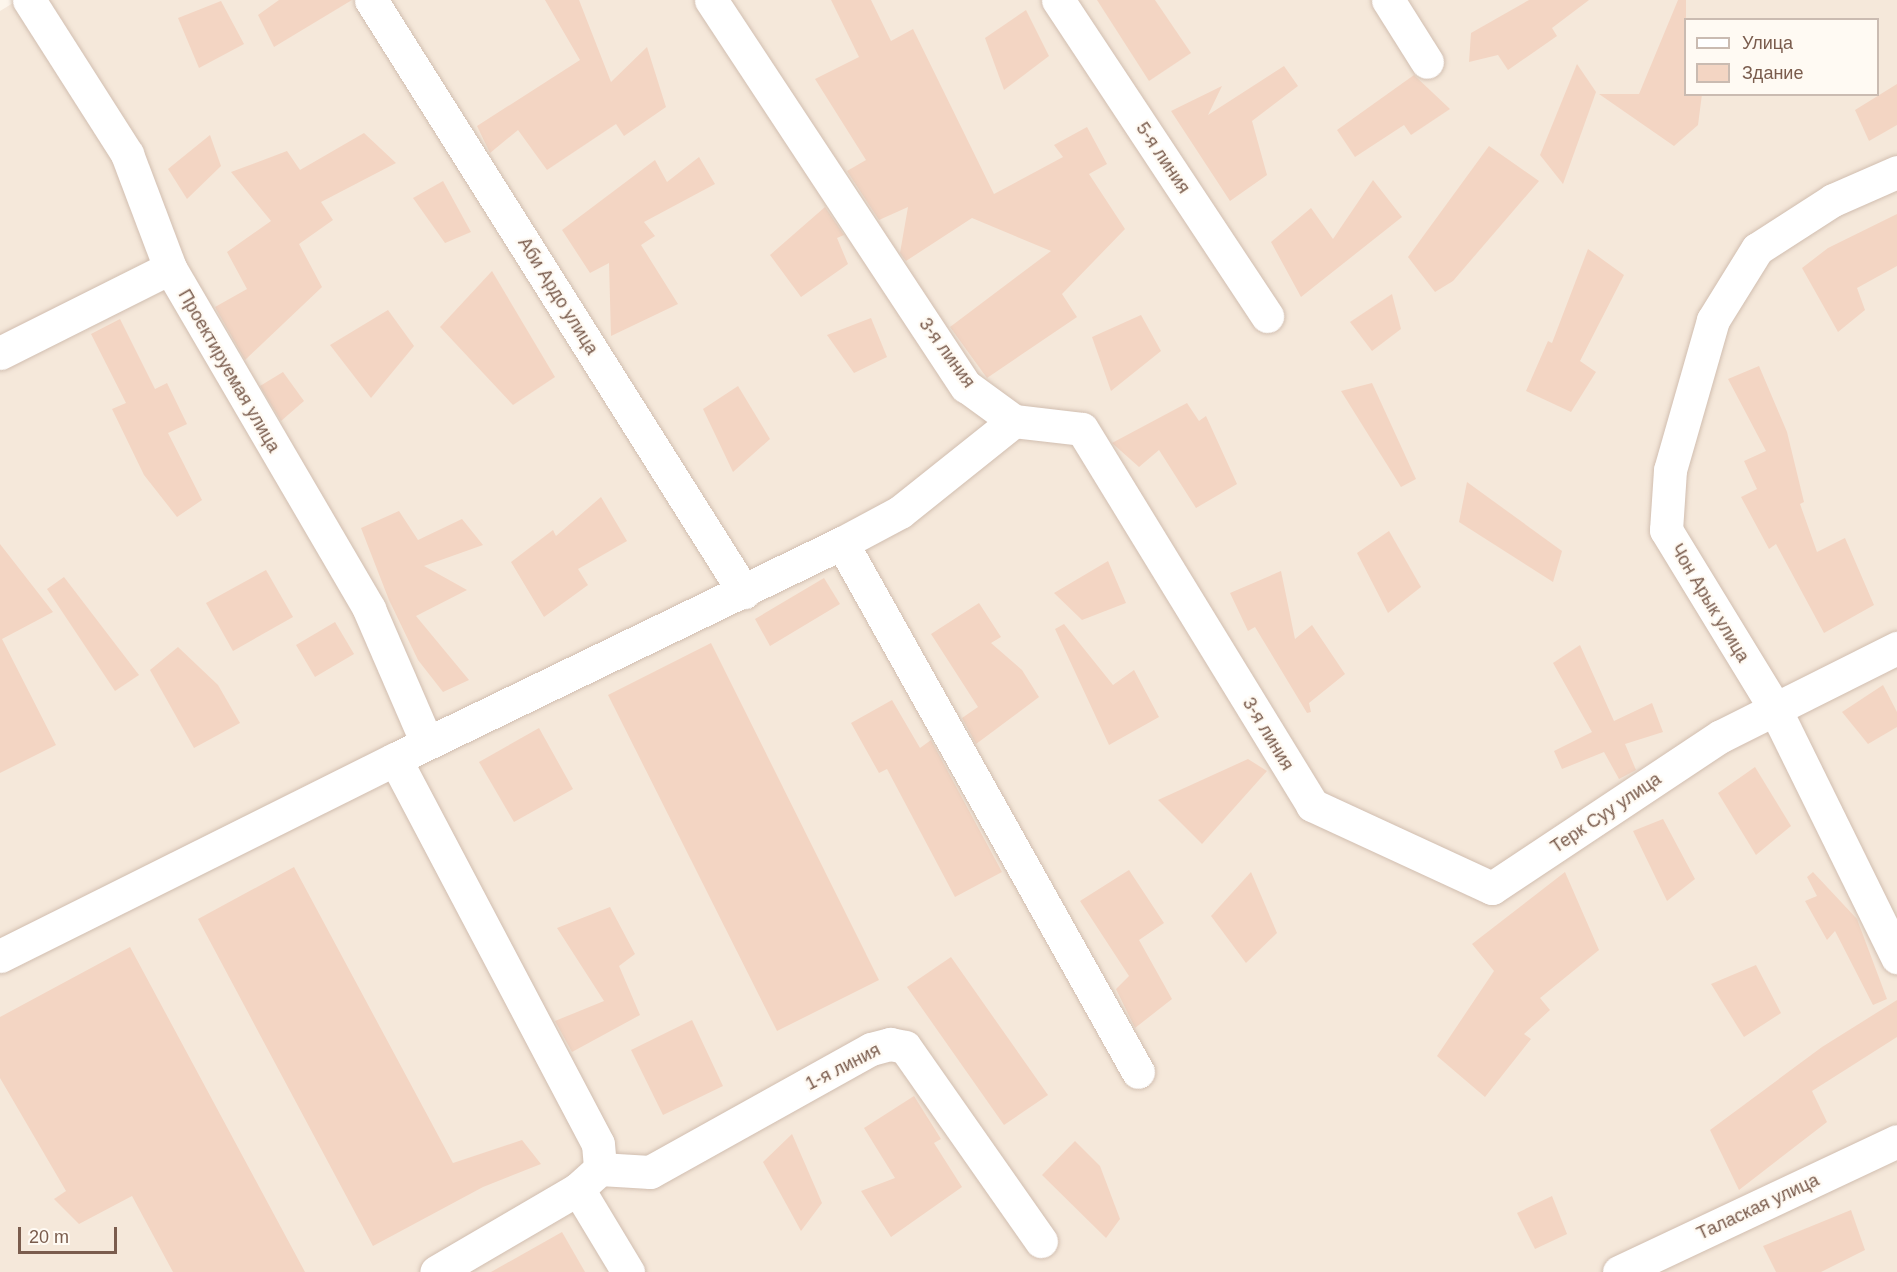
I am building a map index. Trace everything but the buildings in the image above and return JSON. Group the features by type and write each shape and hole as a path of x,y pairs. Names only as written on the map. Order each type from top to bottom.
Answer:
{"street":[{"name":"Проектируемая улица","path":"29,0 127,154 171,268 369,609 427,743"},
{"name":"Аби Ардо улица","path":"371,0 744,592"},
{"name":"3-я линия","path":"711,0 966,386 1014,421 1082,429 1312,805"},
{"name":"5-я линия","path":"1058,0 1268,316"},
{"path":"1388,0 1427,62"},
{"name":"Чон Арык улица","path":"1897,172 1833,200 1757,249 1713,320 1670,470 1666,530 1774,707 1897,957"},
{"path":"0,353 171,268"},
{"path":"0,956 394,759 842,543 900,512 1014,421"},
{"path":"842,543 1138,1072"},
{"name":"Терк Суу улица","path":"1312,805 1492,888 1720,736 1774,707 1897,648"},
{"path":"394,759 598,1144 589,1179 628,1272"},
{"name":"1-я линия","path":"589,1179 650,1172 871,1049 891,1044 906,1047 1041,1241"},
{"name":"Талаская улица","path":"1619,1272 1897,1141"},
{"path":"436,1272 589,1179"}],"shaded area":[{"path":"18,0 1897,0 1897,1272 0,1272 0,11"}]}
